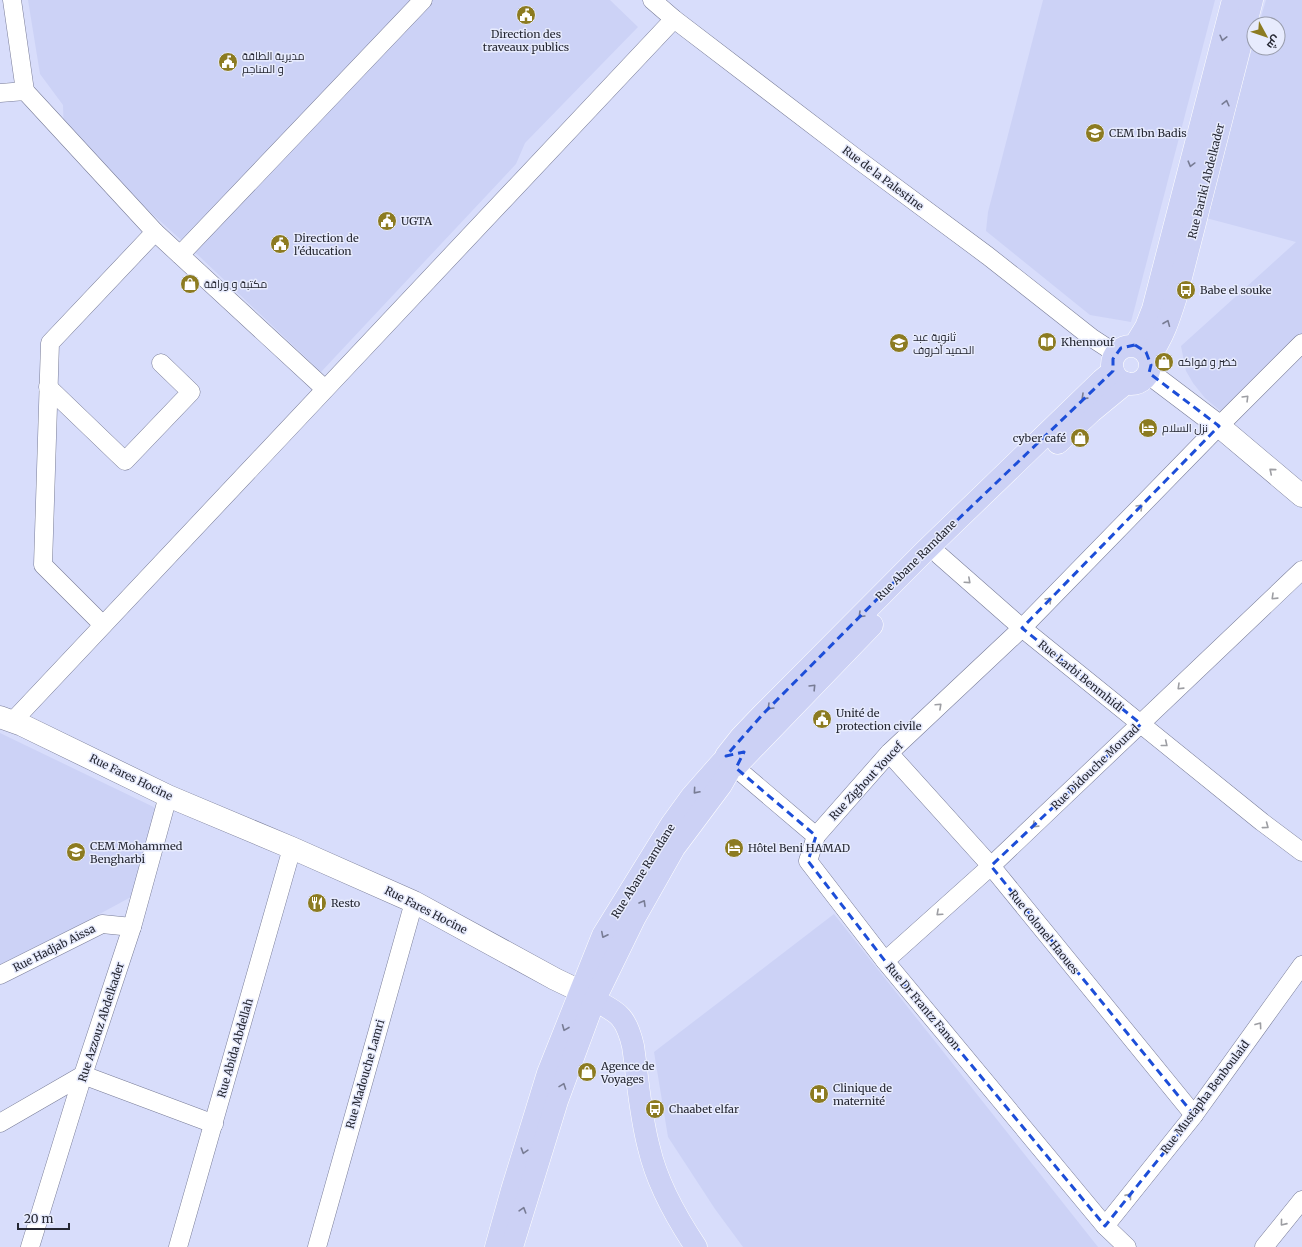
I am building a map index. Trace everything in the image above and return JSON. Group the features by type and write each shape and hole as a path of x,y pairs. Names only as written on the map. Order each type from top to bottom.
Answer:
{"main road":[{"name":"Rue Bariki Abdelkader","path":"1131,364 1154,308 1233,0"},
{"name":"Rue Bariki Abdelkader","path":"1131,364 1159,344 1170,319 1252,0"},
{"name":"Rue Abane Ramdane","path":"730,764 939,555 1092,411 1131,364"},
{"name":"Rue Abane Ramdane","path":"587,996 635,917 674,848 720,785 741,736 925,551 1097,385 1131,364"},
{"path":"496,1247 548,1073 587,996"},
{"path":"512,1247 557,1101 587,996"},
{"name":"Rue Fares Hocine","path":"587,996 615,1011 621,1017 630,1034 649,1149 657,1174 679,1221 696,1247"}],"street":[{"path":"12,0 25,91 155,232 325,389"},
{"path":"180,255 423,0"},
{"name":"Rue de la Palestine","path":"652,0 674,19 856,158 988,256 1084,331 1131,364"},
{"path":"6,719 103,625 674,19"},
{"path":"0,93 25,91"},
{"path":"103,625 43,566 50,342 155,232"},
{"name":"Rue Zighout Youcef","path":"816,836 889,753 1022,628 1219,426 1302,344"},
{"path":"48,387 125,461 191,392 160,363"},
{"path":"1131,364 1219,426 1302,496"},
{"name":"Rue Larbi Benmhidi","path":"939,555 1022,628 1262,822 1302,852"},
{"name":"Rue Didouche Mourad","path":"885,961 991,866 1302,570"},
{"name":"Rue Fares Hocine","path":"6,719 22,725 168,796 292,848 414,902 587,996"},
{"name":"Rue Colonel Haoues","path":"889,753 991,866 1194,1115"},
{"path":"730,764 816,836"},
{"name":"Rue Azzouz Abdelkader","path":"30,1247 83,1074 132,927 168,796"},
{"name":"Rue Dr Frantz Fanon","path":"816,836 808,861 885,961 1105,1226 1126,1247"},
{"name":"Rue Abida Abdellah","path":"178,1247 292,848"},
{"name":"Rue Madouche Lamri","path":"317,1247 414,902"},
{"name":"Rue Hadjab Aissa","path":"0,975 102,924 132,927"},
{"name":"Rue Mustapha Benboulaid","path":"1105,1226 1194,1115 1302,965"},
{"path":"0,1123 83,1074 214,1124"},
{"path":"1264,1247 1302,1200"}],"highlighted area":[{"path":"1135,345 1146,352 1151,365 1149,373 1219,426 1022,628 1141,724 991,866 1194,1115 1105,1226 885,961 808,861 816,836 736,768 744,752 726,756 762,715 925,551 1113,371 1113,359 1121,348"}],"shaded area":[{"path":"28,0 610,0 638,27 525,143 516,164 321,372 199,256 64,135 63,105 40,74"},
{"name":"CEM Ibn Badis","path":"1043,0 1215,0 1131,322 1090,315 986,231 988,212"},
{"path":"1266,0 1302,0 1302,336 1225,415 1205,398 1193,383 1186,371 1181,346 1296,242 1206,218 1250,56 1286,56 1286,16 1261,16"},
{"name":"CEM Mohammed Bengharbi","path":"0,733 164,812 142,891 0,968"},
{"name":"Clinique de maternité","path":"834,914 1098,1247 743,1247 715,1209 668,1137 654,1052"}],"place":[{"name":"Direction des traveaux publics","path":"526,15"},
{"name":"مديرية الطاقة و المناجم","path":"228,62"},
{"name":"CEM Ibn Badis","path":"1095,133"},
{"name":"UGTA","path":"387,221"},
{"name":"Direction de l'éducation","path":"280,244"},
{"name":"مكتبة و وراقة","path":"190,284"},
{"name":"Babe el souke","path":"1186,290"},
{"name":"Khennouf","path":"1047,342"},
{"name":"ثانوية عبد الحميد آخروف","path":"899,343"},
{"name":"خضر و فواكه","path":"1164,362"},
{"name":"نزل السلام","path":"1148,428"},
{"name":"cyber café","path":"1080,438"},
{"name":"Unité de protection civile","path":"822,719"},
{"name":"Hôtel Beni HAMAD","path":"734,848"},
{"name":"CEM Mohammed Bengharbi","path":"76,852"},
{"name":"Resto","path":"317,903"},
{"name":"Agence de Voyages","path":"587,1072"},
{"name":"Clinique de maternité","path":"819,1094"},
{"name":"Chaabet elfar","path":"655,1109"}]}
